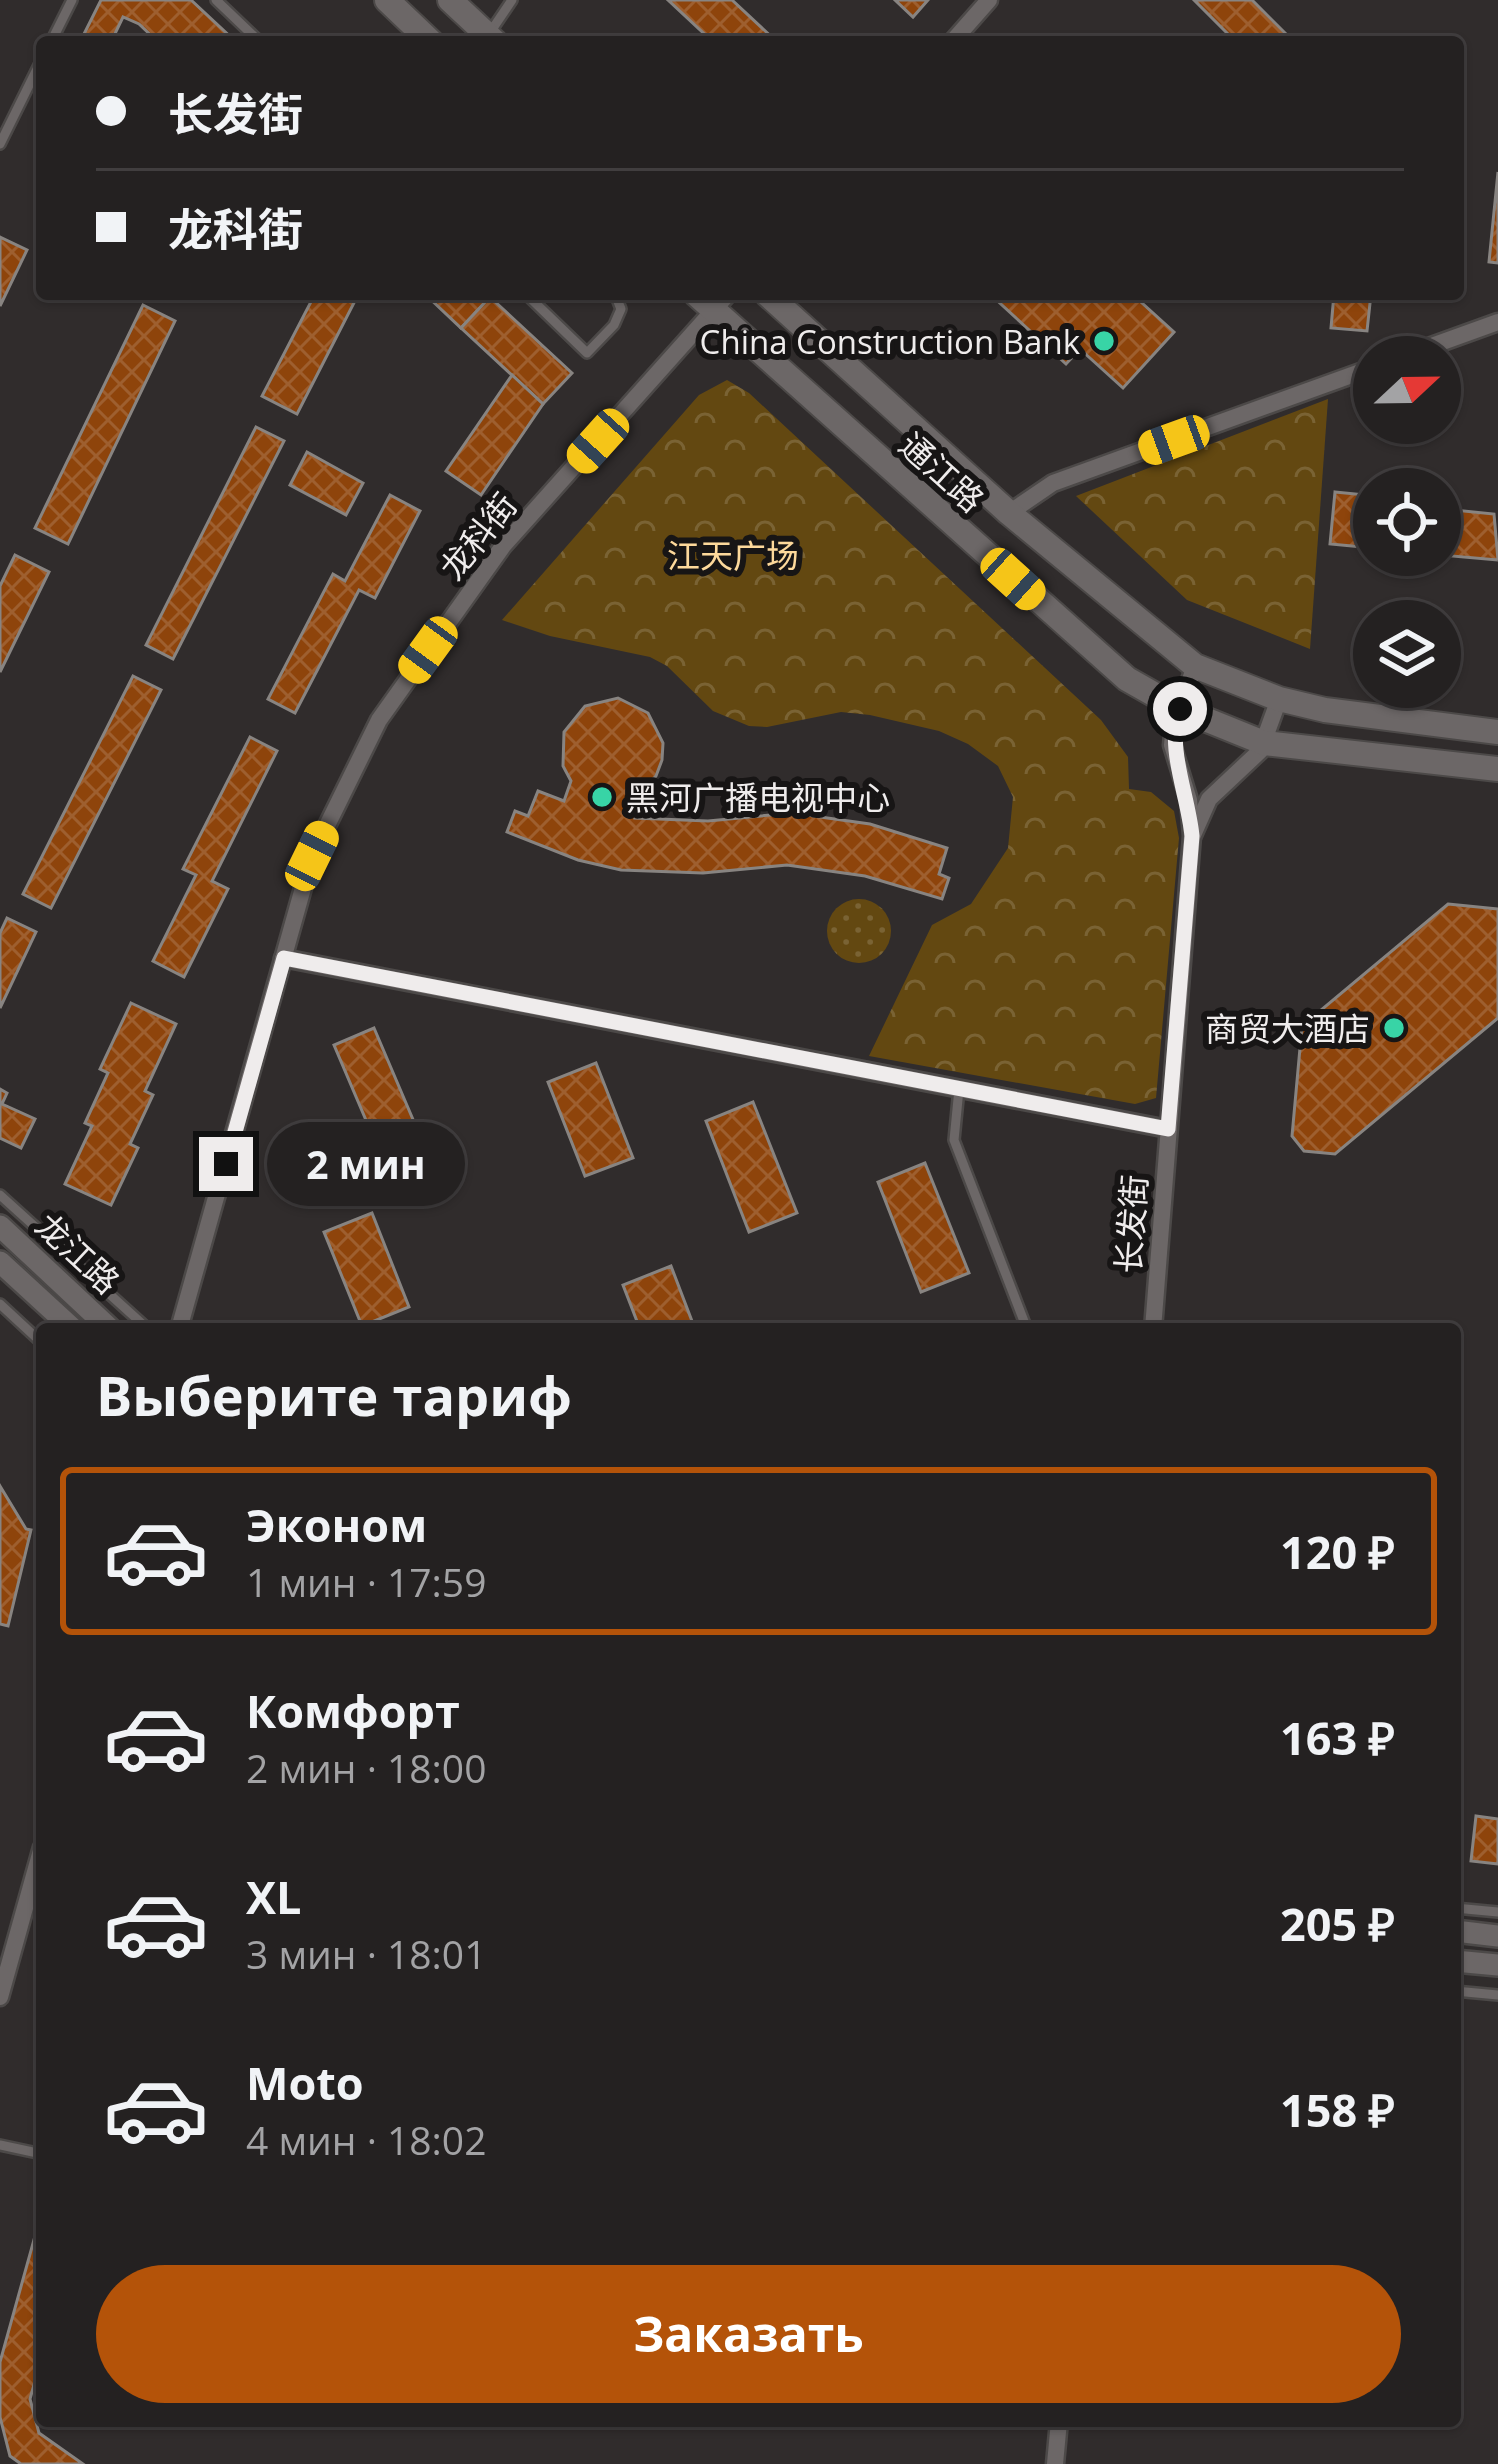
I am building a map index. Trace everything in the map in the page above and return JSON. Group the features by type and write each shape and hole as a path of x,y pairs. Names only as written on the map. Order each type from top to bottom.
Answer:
{"main road":[{"path":"387,0 425,36"},
{"path":"450,0 489,36"},
{"name":"通江路","path":"713,300 1114,669 1180,709 1264,743 1498,770"},
{"name":"通江路","path":"774,300 1009,512 1196,666 1279,699 1325,710 1498,732"}],"street":[{"path":"957,36 989,0"},
{"name":"龙科街","path":"181,1323 312,856 379,720 503,546 711,300"},
{"path":"1460,336 1498,322"},
{"path":"1009,512 1053,483 1353,375"},
{"name":"长发街","path":"1153,1323 1192,836 1189,800 1172,745 1196,666"},
{"name":"长发街","path":"1192,836 1209,799 1264,743 1279,699"},
{"path":"284,958 1168,1129"},
{"name":"龙江路","path":"0,1226 104,1323"},
{"name":"龙江路","path":"0,1262 66,1323"},
{"path":"0,1996 36,1868"},
{"path":"1461,1932 1498,1936"},
{"path":"1461,1961 1498,1964"},
{"path":"1055,2464 1058,2427"}],"lane":[{"path":"54,36 72,0"},
{"path":"215,0 254,36"},
{"path":"492,36 512,0"},
{"path":"0,144 36,71"},
{"path":"532,300 587,353 614,325 621,309 617,300"},
{"path":"959,1089 954,1139 1025,1323"},
{"path":"0,1195 141,1323"},
{"path":"0,1304 36,1337"},
{"path":"1461,1909 1498,1912"},
{"path":"1461,1992 1498,1995"},
{"path":"0,2145 36,2153"}],"green space":[{"name":"江天广场","path":"727,380 749,393 1101,720 1128,757 1129,789 1151,792 1174,811 1179,838 1156,1098 1135,1104 869,1056 932,925 971,904 1008,848 1013,797 998,766 968,744 939,731 841,712 767,727 749,726 713,711 667,666 650,657 550,636 502,620 699,395"},
{"path":"1328,399 1310,649 1187,600 1076,496"},
{"path":"859,899 882,908 891,931 882,954 859,963 836,954 827,931 836,908"}],"building":[{"path":"101,0 191,0 230,36 152,36 123,17 114,36 83,36"},
{"path":"668,0 732,0 771,36 707,36"},
{"path":"895,0 928,0 913,17"},
{"path":"1194,0 1252,0 1288,36 1230,36"},
{"path":"1498,172 1498,263 1489,262"},
{"path":"0,237 27,250 0,306"},
{"path":"312,300 355,300 297,414 262,396"},
{"path":"431,300 487,300 461,328"},
{"path":"487,300 493,300 572,373 543,404 461,328"},
{"name":"China Construction Bank","path":"997,300 1139,300 1174,332 1123,388 1080,349 1066,364"},
{"path":"1333,300 1370,300 1367,331 1331,328"},
{"path":"143,305 175,321 68,544 35,528"},
{"path":"512,375 543,404 481,495 446,471"},
{"path":"256,427 284,441 173,659 146,645"},
{"path":"307,452 363,483 346,515 290,485"},
{"path":"1335,492 1353,494 1353,546 1330,544"},
{"path":"390,495 420,511 375,598 359,590 295,713 268,699 333,574 345,581"},
{"path":"1461,511 1494,514 1498,560 1461,557"},
{"path":"15,555 49,572 0,672 0,586"},
{"path":"133,676 161,690 51,908 23,894"},
{"name":"黑河广播电视中心","path":"618,698 648,713 663,743 662,760 656,776 640,792 635,818 708,821 792,813 870,824 947,848 939,874 949,878 942,899 865,876 787,865 703,873 621,870 578,860 507,832 515,811 528,816 538,791 564,801 571,781 563,766 564,732 585,706"},
{"path":"250,737 277,751 212,881 228,889 184,977 153,961 196,875 183,869"},
{"name":"商贸大酒店","path":"1448,904 1498,909 1498,1018 1335,1154 1304,1151 1292,1136 1302,1026"},
{"path":"7,918 36,932 0,1008 0,933"},
{"path":"131,1003 176,1024 145,1091 153,1095 130,1144 138,1148 111,1205 65,1184 92,1126 85,1123 108,1073 100,1069"},
{"path":"374,1028 420,1136 380,1153 334,1045"},
{"path":"596,1063 633,1158 585,1176 548,1082"},
{"path":"0,1089 7,1093 2,1104 35,1119 21,1148 0,1138"},
{"path":"753,1102 797,1213 749,1232 706,1121"},
{"path":"925,1163 969,1273 921,1292 878,1182"},
{"path":"372,1213 409,1307 361,1323 324,1232"},
{"path":"671,1266 693,1323 638,1323 623,1285"},
{"path":"0,1486 31,1530 8,1626 0,1624"},
{"path":"1476,1816 1498,1819 1498,1864 1471,1861"},
{"path":"36,2233 36,2378 30,2399 39,2433 83,2464 21,2464 10,2456 0,2417 0,2362"}],"place":[{"name":"China Construction Bank","path":"1104,341"},
{"name":"黑河广播电视中心","path":"602,797"},
{"name":"商贸大酒店","path":"1394,1028"}],"route":[{"path":"226,1164 284,958 1168,1129 1192,836 1189,800 1172,745 1180,709"}]}
